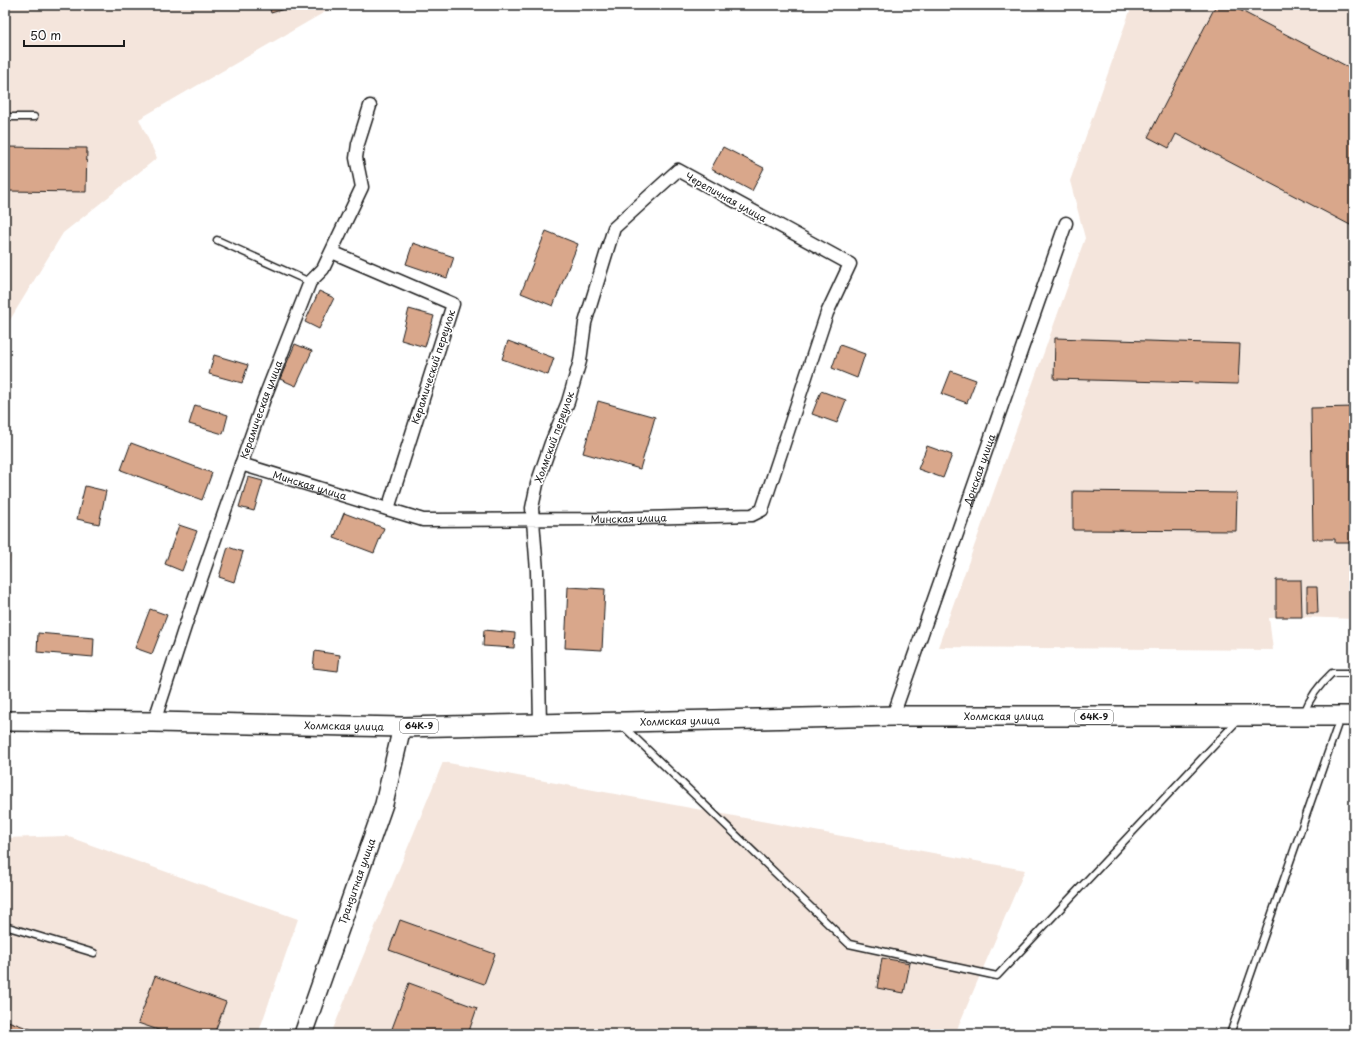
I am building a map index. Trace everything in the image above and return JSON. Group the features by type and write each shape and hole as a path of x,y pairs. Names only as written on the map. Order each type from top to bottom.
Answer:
{"main road":[{"name":"Холмская улица","path":"5,721 402,726 893,716 1347,716"},
{"name":"Транзитная улица","path":"303,1034 384,804 402,726"}],"street":[{"name":"Керамическая улица","path":"154,722 193,602 264,399 310,282 323,269 362,187 356,158 358,144 370,106"},
{"name":"Черепичная улица","path":"614,228 678,170 850,264"},
{"name":"Донская улица","path":"893,716 1066,223"},
{"name":"Холмский переулок","path":"540,724 537,571 532,508 537,484 551,443 568,402 580,361 585,323 614,228"},
{"name":"Керамический переулок","path":"332,252 453,304 388,509"},
{"name":"Минская улица","path":"241,464 423,520 752,515 762,510 827,313 850,264"}],"lane":[{"path":"5,116 34,117"},
{"path":"217,240 310,282"},
{"path":"1302,716 1308,702 1321,683 1332,673 1354,672"},
{"path":"1230,1034 1347,716"},
{"path":"620,722 849,944 997,976 1242,717"},
{"path":"5,926 94,953"}],"shaded area":[{"path":"5,5 337,5 139,119 157,158 63,233 5,328"},
{"path":"1132,5 1348,5 1354,8 1354,619 1302,617 1269,618 1273,650 938,647 1085,238 1070,181"},
{"path":"5,555 11,556 5,588"},
{"path":"443,762 1025,870 955,1034 331,1034"},
{"path":"66,836 298,919 258,1034 5,1034 5,838"}],"building":[{"path":"269,5 297,5 271,13"},
{"path":"1216,5 1230,5 1354,70 1354,227 1176,134 1169,148 1148,137"},
{"path":"5,147 87,148 86,192 5,191"},
{"path":"723,147 764,168 752,191 711,169"},
{"path":"546,231 578,244 553,306 521,293"},
{"path":"413,243 454,257 447,278 406,264"},
{"path":"319,291 334,298 319,329 305,322"},
{"path":"409,309 434,316 425,347 401,340"},
{"path":"1055,338 1240,344 1238,384 1054,379"},
{"path":"508,341 554,358 548,375 502,359"},
{"path":"295,344 312,351 296,386 280,379"},
{"path":"840,345 865,354 857,378 832,368"},
{"path":"214,355 248,365 242,383 209,374"},
{"path":"951,371 976,380 967,403 942,394"},
{"path":"821,391 846,400 837,423 812,414"},
{"path":"598,401 655,417 640,469 583,453"},
{"path":"195,405 228,415 223,434 189,424"},
{"path":"1354,407 1354,543 1335,543 1335,539 1313,539 1311,408"},
{"path":"131,443 212,473 202,500 121,470"},
{"path":"927,446 952,455 943,478 918,469"},
{"path":"248,477 263,481 254,511 239,507"},
{"path":"85,486 106,491 99,524 77,519"},
{"path":"1073,491 1237,493 1236,531 1073,530"},
{"path":"344,513 384,528 374,553 334,538"},
{"path":"179,525 197,531 182,571 165,564"},
{"path":"228,547 243,552 234,582 219,577"},
{"path":"1276,580 1301,580 1302,617 1276,617"},
{"path":"568,587 605,589 602,650 565,648"},
{"path":"1307,587 1317,587 1318,613 1307,613"},
{"path":"150,609 167,615 152,654 135,648"},
{"path":"484,630 515,633 514,648 483,646"},
{"path":"38,633 94,638 93,657 37,652"},
{"path":"315,651 340,655 338,671 313,668"},
{"path":"400,920 495,954 484,984 389,950"},
{"path":"882,958 910,963 904,993 877,988"},
{"path":"155,976 226,1002 214,1034 170,1034 138,1023"},
{"path":"409,983 477,1008 468,1034 390,1034"},
{"path":"5,1020 44,1034 5,1034"}]}
